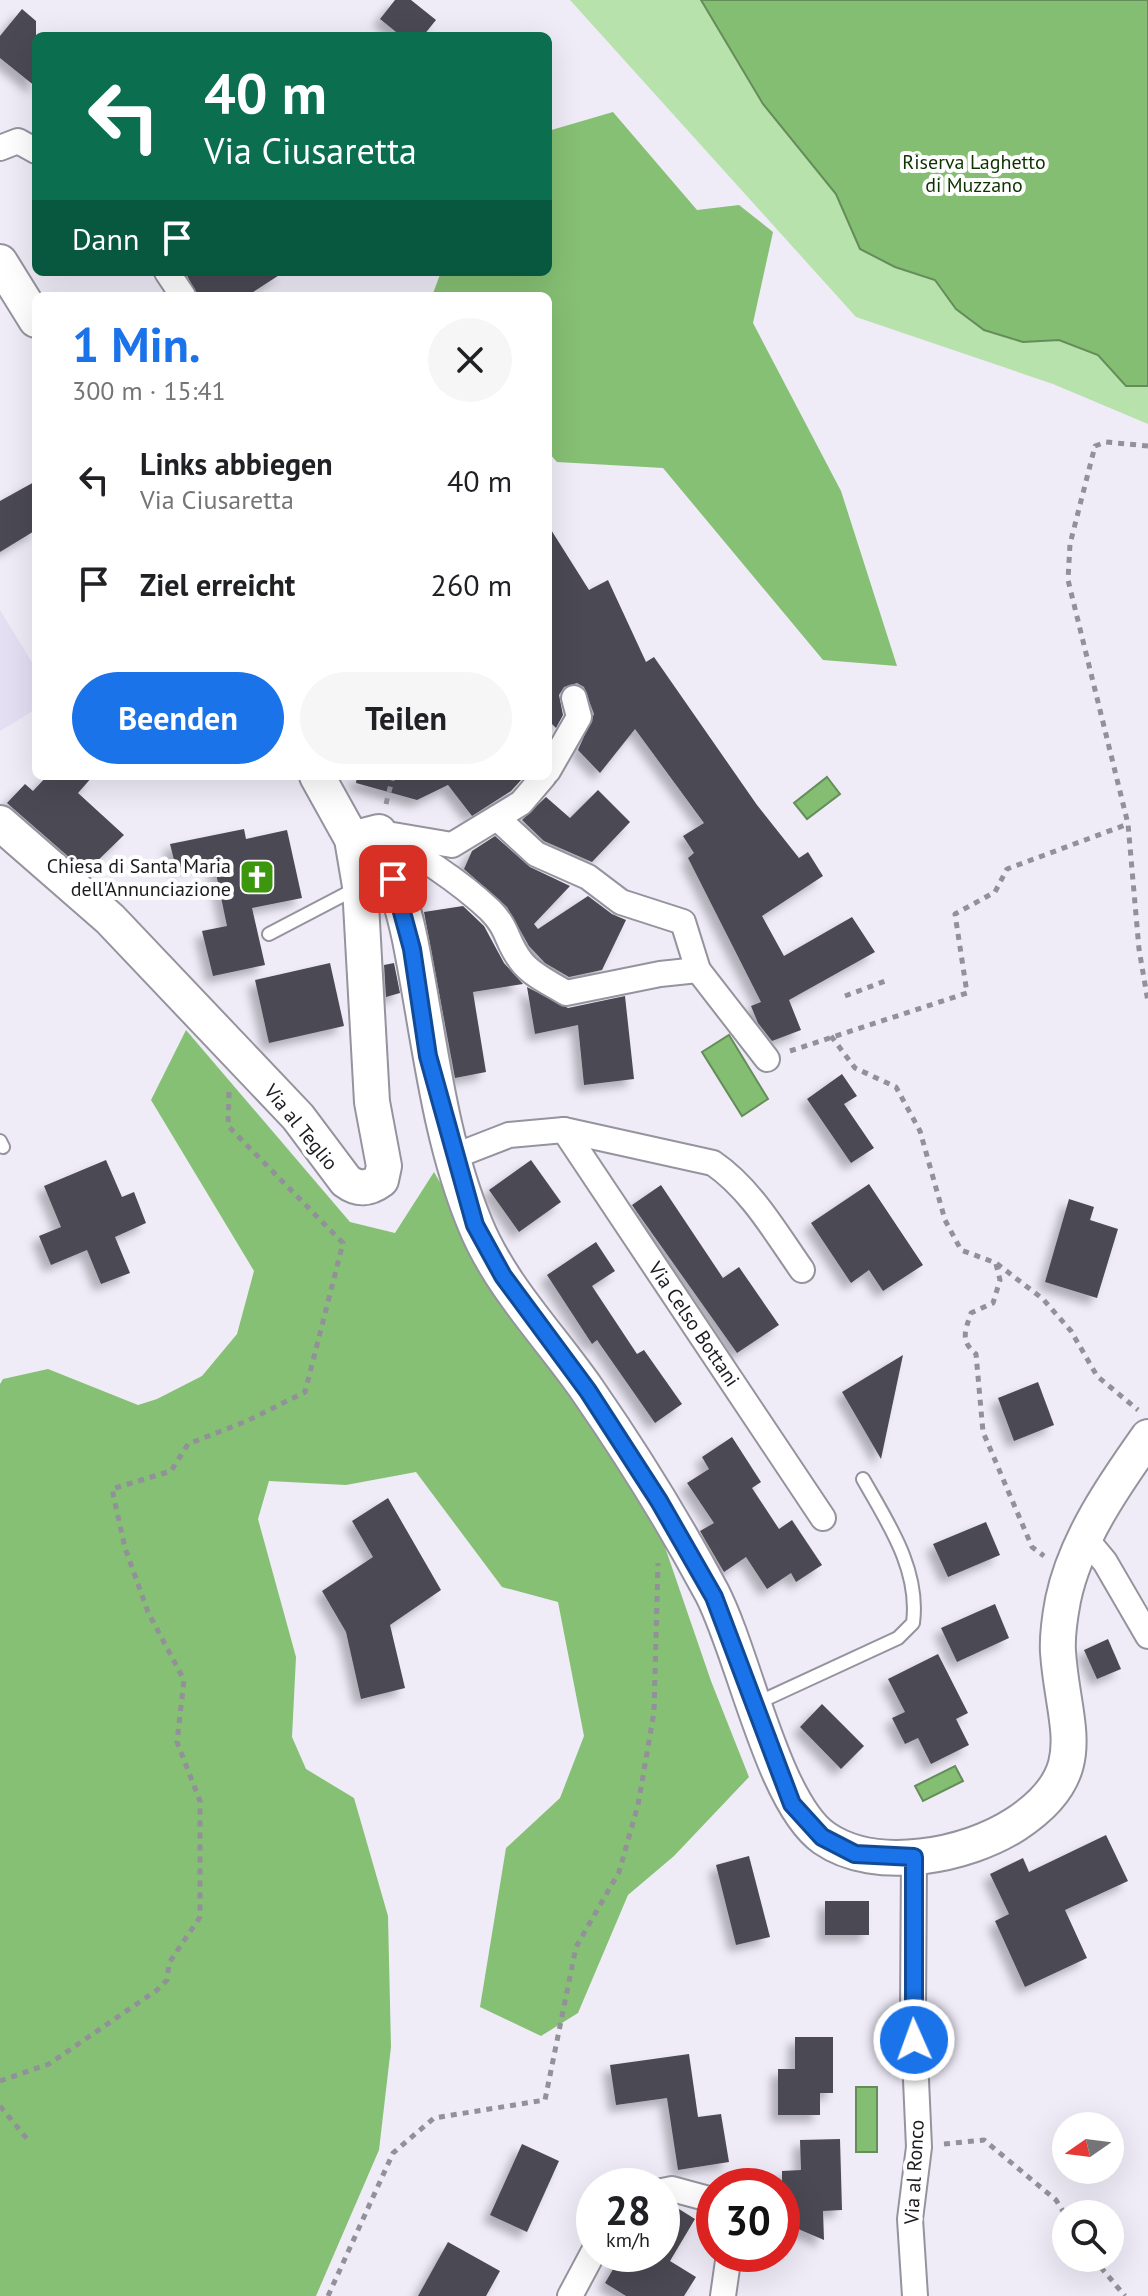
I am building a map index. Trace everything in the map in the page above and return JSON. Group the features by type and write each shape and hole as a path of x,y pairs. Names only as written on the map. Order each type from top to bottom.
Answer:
{"street":[{"path":"0,148 18,141 32,149"},
{"path":"0,262 32,314"},
{"path":"552,764 579,717 574,698"},
{"name":"Via al Teglio","path":"0,823 110,919 298,1117 336,1171 354,1187 361,1188 381,1180 384,1166 372,1102 360,886 366,835 320,780"},
{"path":"366,835 452,845 521,803 541,780"},
{"path":"497,818 536,854 588,877 621,902 683,922 698,970 767,1059"},
{"path":"366,835 438,867 489,909 508,930 510,944 524,965 566,993 660,974 698,970"},
{"path":"366,835 412,949 428,1056 475,1225 503,1276 588,1391 659,1501 714,1597 792,1804 822,1837 855,1854 914,1857 983,1842 1018,1823 1044,1801 1064,1776 1071,1734 1057,1649 1064,1595 1086,1539 1114,1485 1148,1437"},
{"path":"455,1156 509,1135 564,1130 713,1163 730,1175 752,1201 802,1270"},
{"name":"Via Celso Bottani","path":"564,1130 823,1518"},
{"path":"1086,1539 1105,1562 1148,1636"},
{"name":"Via al Ronco","path":"914,1857 913,2013 919,2147 910,2219 915,2296"},
{"path":"570,2296 583,2272"},
{"path":"723,2296 726,2272"}],"lane":[{"path":"269,934 360,886"},
{"path":"755,1704 898,1638 913,1623 916,1603 901,1546 863,1479"}],"path":[{"path":"1148,446 1106,442 1095,446 1070,544 1068,580 1128,824 1139,949 1148,1002"},
{"path":"767,1059 967,993 955,914 995,892 1007,869 1128,824"},
{"path":"845,996 888,980"},
{"path":"831,1036 855,1068 896,1087 920,1131 945,1220 961,1250 996,1263 1043,1299 1071,1331 1097,1376 1148,1418"},
{"path":"0,2081 49,2064 157,1990 167,1980 169,1963 200,1917 200,1801 177,1742 184,1680 148,1612 125,1548 112,1489 171,1471 188,1444 247,1421 305,1392 343,1243 228,1126 229,1092 240,1103"},
{"path":"996,1263 1000,1280 993,1303 971,1313 964,1335 967,1346 976,1354 983,1432 1032,1547 1052,1562 1074,1570"},
{"path":"328,2296 393,2153 434,2118 545,2100 576,1947 619,1872 638,1805 654,1712 659,1501"},
{"path":"0,2106 28,2140"},
{"path":"919,2147 984,2140 1056,2200"},
{"path":"1105,2272 1125,2296"}],"shaded area":[{"name":"Riserva Laghetto di Muzzano","path":"701,0 1148,0 1148,386 1126,386 1098,355 1059,340 1023,342 984,330 956,309 935,280 895,267 860,249 836,194 763,104"},
{"path":"613,112 697,210 739,205 773,232 753,323 841,491 897,666 823,660 663,468 557,462 552,456 552,292 434,292 440,276 552,276 552,130"},
{"path":"0,610 32,662 32,711 0,731"},
{"path":"827,777 840,794 807,819 794,803"},
{"path":"186,1030 350,1222 395,1233 434,1172 535,1346 655,1518 711,1681 749,1777 674,1856 628,1895 578,2013 541,2036 480,2007 506,1848 560,1798 584,1736 558,1602 502,1587 416,1472 346,1485 269,1481 258,1519 296,1657 292,1737 306,1769 354,1798 388,1916 391,2047 379,2150 316,2296 0,2296 0,1384 3,1379 48,1369 138,1405 202,1376 237,1334 254,1271 151,1100"},
{"path":"729,1035 768,1099 742,1116 702,1052"},
{"path":"955,1766 963,1781 923,1801 915,1786"},
{"path":"856,2087 877,2087 877,2152 856,2152"}],"green space":[{"name":"Riserva Laghetto di Muzzano","path":"570,0 1148,0 1148,424 1053,384 856,317"}],"building":[{"path":"395,0 411,0 436,20 426,32 396,32 380,19"},
{"path":"22,9 36,21 36,32 32,32 32,84 0,58 0,36"},
{"path":"187,276 278,276 253,292 196,292"},
{"path":"32,483 32,532 0,552 0,501"},
{"path":"552,531 589,590 608,580 646,662 654,657 757,805 799,858 808,852 823,876 762,916 784,956 852,917 875,952 789,1000 801,1030 772,1041 758,1023 751,1006 761,1002 688,858 694,853 683,836 704,823 635,729 600,773 578,750 594,714 584,687 577,683 564,687 559,695 563,715 556,728 552,724"},
{"path":"43,780 89,780 78,793 124,835 86,872 7,803 25,784 33,791"},
{"path":"356,780 521,780 511,791 472,816 448,785 417,800 356,783"},
{"path":"598,790 630,822 592,862 544,841 522,820 546,797 570,818"},
{"path":"244,829 246,839 287,830 302,898 252,908 265,965 213,976 202,931 227,926 213,859 176,868 170,844"},
{"path":"495,836 530,867 570,886 534,924 538,929 588,896 612,914 626,920 602,970 569,977 545,963 529,946 507,907 464,869 472,851"},
{"path":"463,906 484,926 504,963 523,984 473,992 486,1072 455,1078 424,912"},
{"path":"330,963 344,1026 269,1043 255,980"},
{"path":"394,963 400,993 386,997 384,965"},
{"path":"527,987 568,1008 625,996 634,1079 584,1085 578,1025 535,1034"},
{"path":"842,1074 857,1096 844,1104 874,1148 851,1163 807,1099"},
{"path":"106,1160 122,1197 134,1192 146,1223 115,1237 130,1273 101,1284 87,1250 51,1265 39,1236 61,1227 44,1186"},
{"path":"531,1160 561,1202 519,1232 489,1190"},
{"path":"869,1184 923,1265 883,1291 869,1270 851,1283 811,1223"},
{"path":"661,1185 723,1278 739,1267 779,1325 737,1353 632,1205"},
{"path":"1069,1199 1094,1207 1090,1220 1118,1229 1097,1298 1045,1282"},
{"path":"596,1242 615,1271 592,1286 637,1354 644,1350 682,1404 655,1423 597,1340 592,1344 547,1275"},
{"path":"903,1355 881,1459 842,1392"},
{"path":"1038,1382 1054,1425 1014,1441 998,1398"},
{"path":"732,1437 761,1482 752,1488 779,1529 792,1520 822,1565 796,1582 791,1573 767,1589 746,1557 724,1572 700,1531 714,1523 687,1483 709,1469 702,1457"},
{"path":"388,1498 441,1590 390,1625 405,1688 361,1699 346,1632 322,1591 373,1557 352,1521"},
{"path":"986,1522 1000,1555 948,1577 933,1544"},
{"path":"995,1604 1009,1638 957,1662 941,1628"},
{"path":"1108,1639 1121,1669 1097,1679 1084,1650"},
{"path":"938,1654 968,1713 956,1719 969,1745 931,1764 918,1738 905,1744 892,1718 905,1712 888,1679"},
{"path":"822,1704 864,1746 841,1769 800,1727"},
{"path":"1106,1835 1128,1881 1065,1910 1087,1958 1025,1987 995,1921 1009,1914 990,1874 1023,1858 1029,1872"},
{"path":"749,1856 770,1937 736,1945 716,1865"},
{"path":"825,1901 869,1901 869,1935 825,1935"},
{"path":"795,2037 833,2037 833,2093 820,2093 820,2115 778,2115 778,2069 795,2069"},
{"path":"689,2054 698,2117 721,2114 729,2162 678,2168 667,2098 616,2105 610,2065"},
{"path":"840,2139 842,2210 823,2211 824,2240 800,2230 800,2140"},
{"path":"522,2144 559,2161 527,2232 490,2215"},
{"path":"680,2210 695,2219 680,2244"},
{"path":"448,2242 500,2271 486,2296 418,2296"},
{"path":"680,2267 696,2277 684,2296 626,2296 605,2283 611,2272 680,2272"}],"place":[{"name":"Chiesa di Santa Maria dell'Annunciazione","path":"257,877"}],"route":[{"path":"393,879 412,949 428,1056 475,1225 503,1276 588,1391 659,1501 714,1597 792,1804 822,1837 855,1854 914,1857 914,2040"}]}
